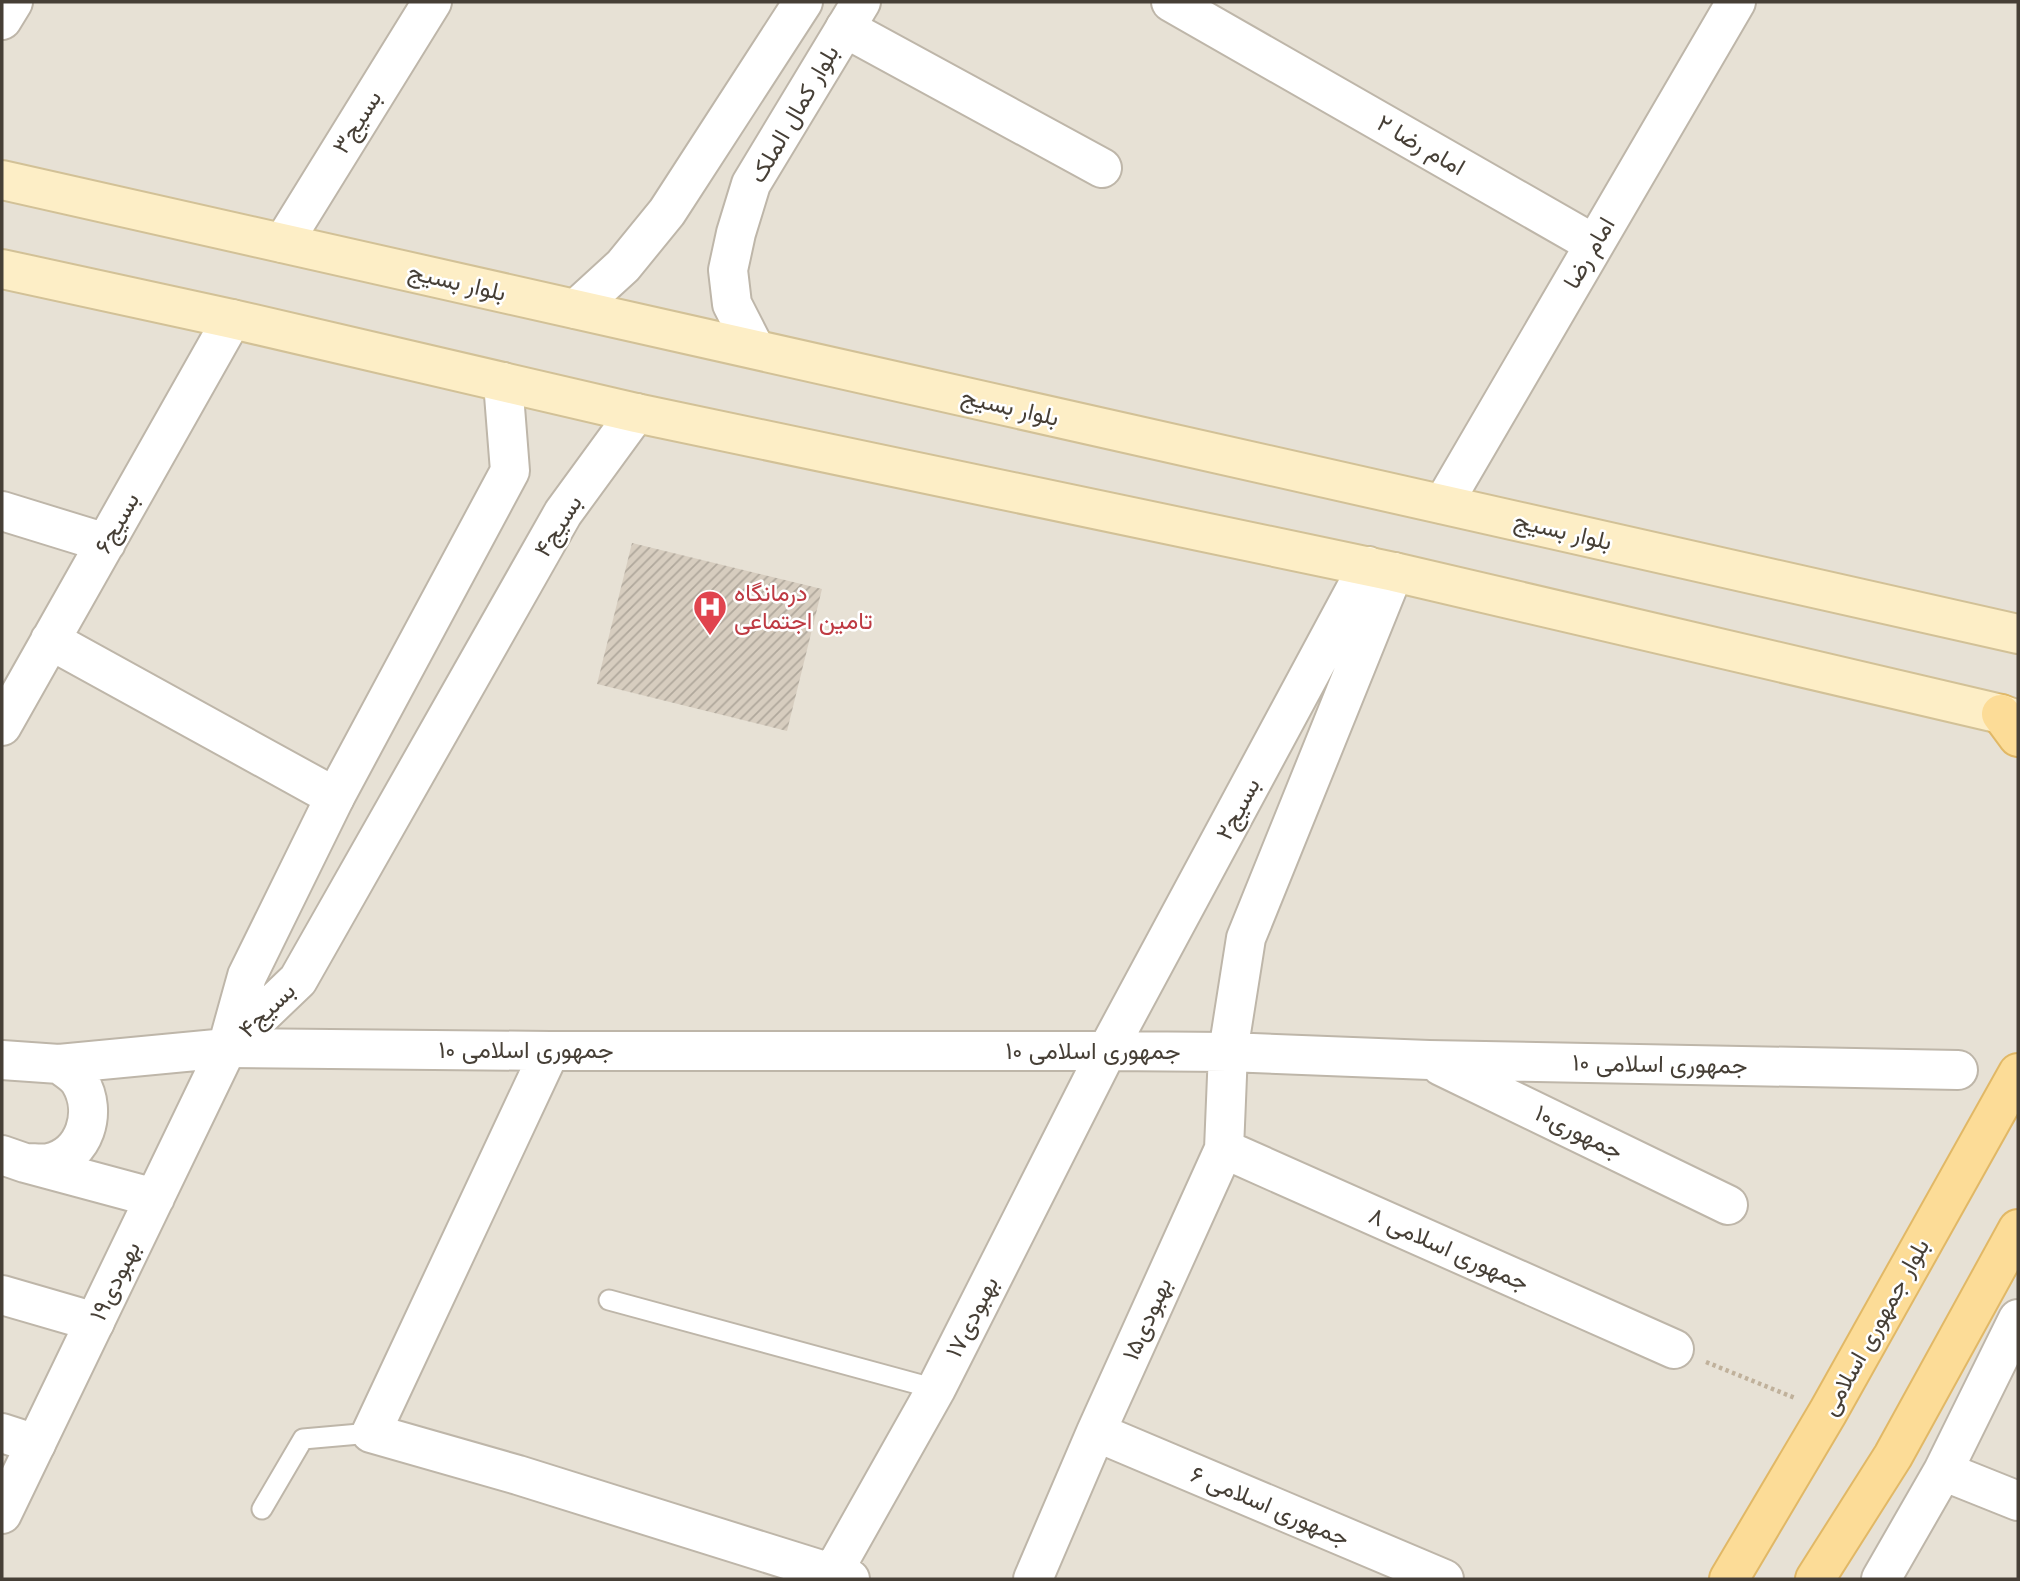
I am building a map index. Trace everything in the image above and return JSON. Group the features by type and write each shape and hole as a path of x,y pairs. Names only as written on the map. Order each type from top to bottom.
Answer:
{"main road":[{"name":"بلوار بسیج","path":"2,180 2018,634"},
{"path":"2,269 232,319 636,413 1381,569 2014,721"},
{"name":"بلوار جمهوری اسلامی","path":"1729,1579 1828,1412 2018,1073"},
{"path":"1815,1579 1893,1456 2002,1295 2018,1229"}],"street":[{"path":"2,20 13,2"},
{"name":"بسیج۳","path":"283,243 432,2"},
{"name":"بلوار کمال الملک","path":"576,309 623,266 667,212 803,2"},
{"name":"امام رضا ۲","path":"1171,2 1594,244"},
{"name":"امام رضا","path":"1443,504 1735,2"},
{"path":"853,15 1102,168"},
{"name":"بلوار کمال الملک","path":"755,349 732,304 728,270 736,233 751,184 853,15"},
{"name":"بسیج۶","path":"2,726 232,319"},
{"name":"بسیج۴","path":"228,1048 247,976 335,797 510,471 503,382"},
{"name":"بسیج۴","path":"228,1048 298,980 563,513 636,413"},
{"path":"2,511 106,542"},
{"path":"1228,1052 1245,938 1381,569"},
{"name":"بسیج۲","path":"1107,1051 1381,569"},
{"path":"50,640 335,797"},
{"name":"جمهوری اسلامی ۱۰","path":"2,1060 59,1063 228,1048 1107,1051 1958,1070"},
{"name":"بهبودی۱۹","path":"2,1514 19,1439 95,1322 228,1048"},
{"path":"550,1051 371,1433 518,1475 837,1577"},
{"name":"بهبودی۱۷","path":"837,1577 936,1389 1107,1051"},
{"name":"بهبودی۱۵","path":"1033,1579 1224,1149 1228,1052"},
{"name":"جمهوری۱۰","path":"1429,1060 1728,1205"},
{"path":"13,1159 50,1163 73,1150 87,1129 89,1104 79,1080 59,1063"},
{"name":"جمهوری اسلامی ۸","path":"1224,1149 1674,1349"},
{"path":"13,1159 155,1198"},
{"path":"2,1295 95,1322"},
{"path":"1881,1579 1943,1471 2018,1319"},
{"name":"جمهوری اسلامی ۶","path":"1096,1432 1444,1579"},
{"path":"1943,1471 2018,1501"}],"lane":[{"path":"609,1300 936,1389"},
{"path":"262,1508 303,1439 371,1433"}],"path":[{"path":"1674,1349 1828,1412"}],"shaded area":[{"path":"2,2 2018,2 2018,1579 2,1579"}],"building":[{"name":"درمانگاه تامین اجتماعی","path":"632,543 822,589 787,731 597,684"}],"place":[{"name":"درمانگاه تامین اجتماعی","path":"710,637"}]}
